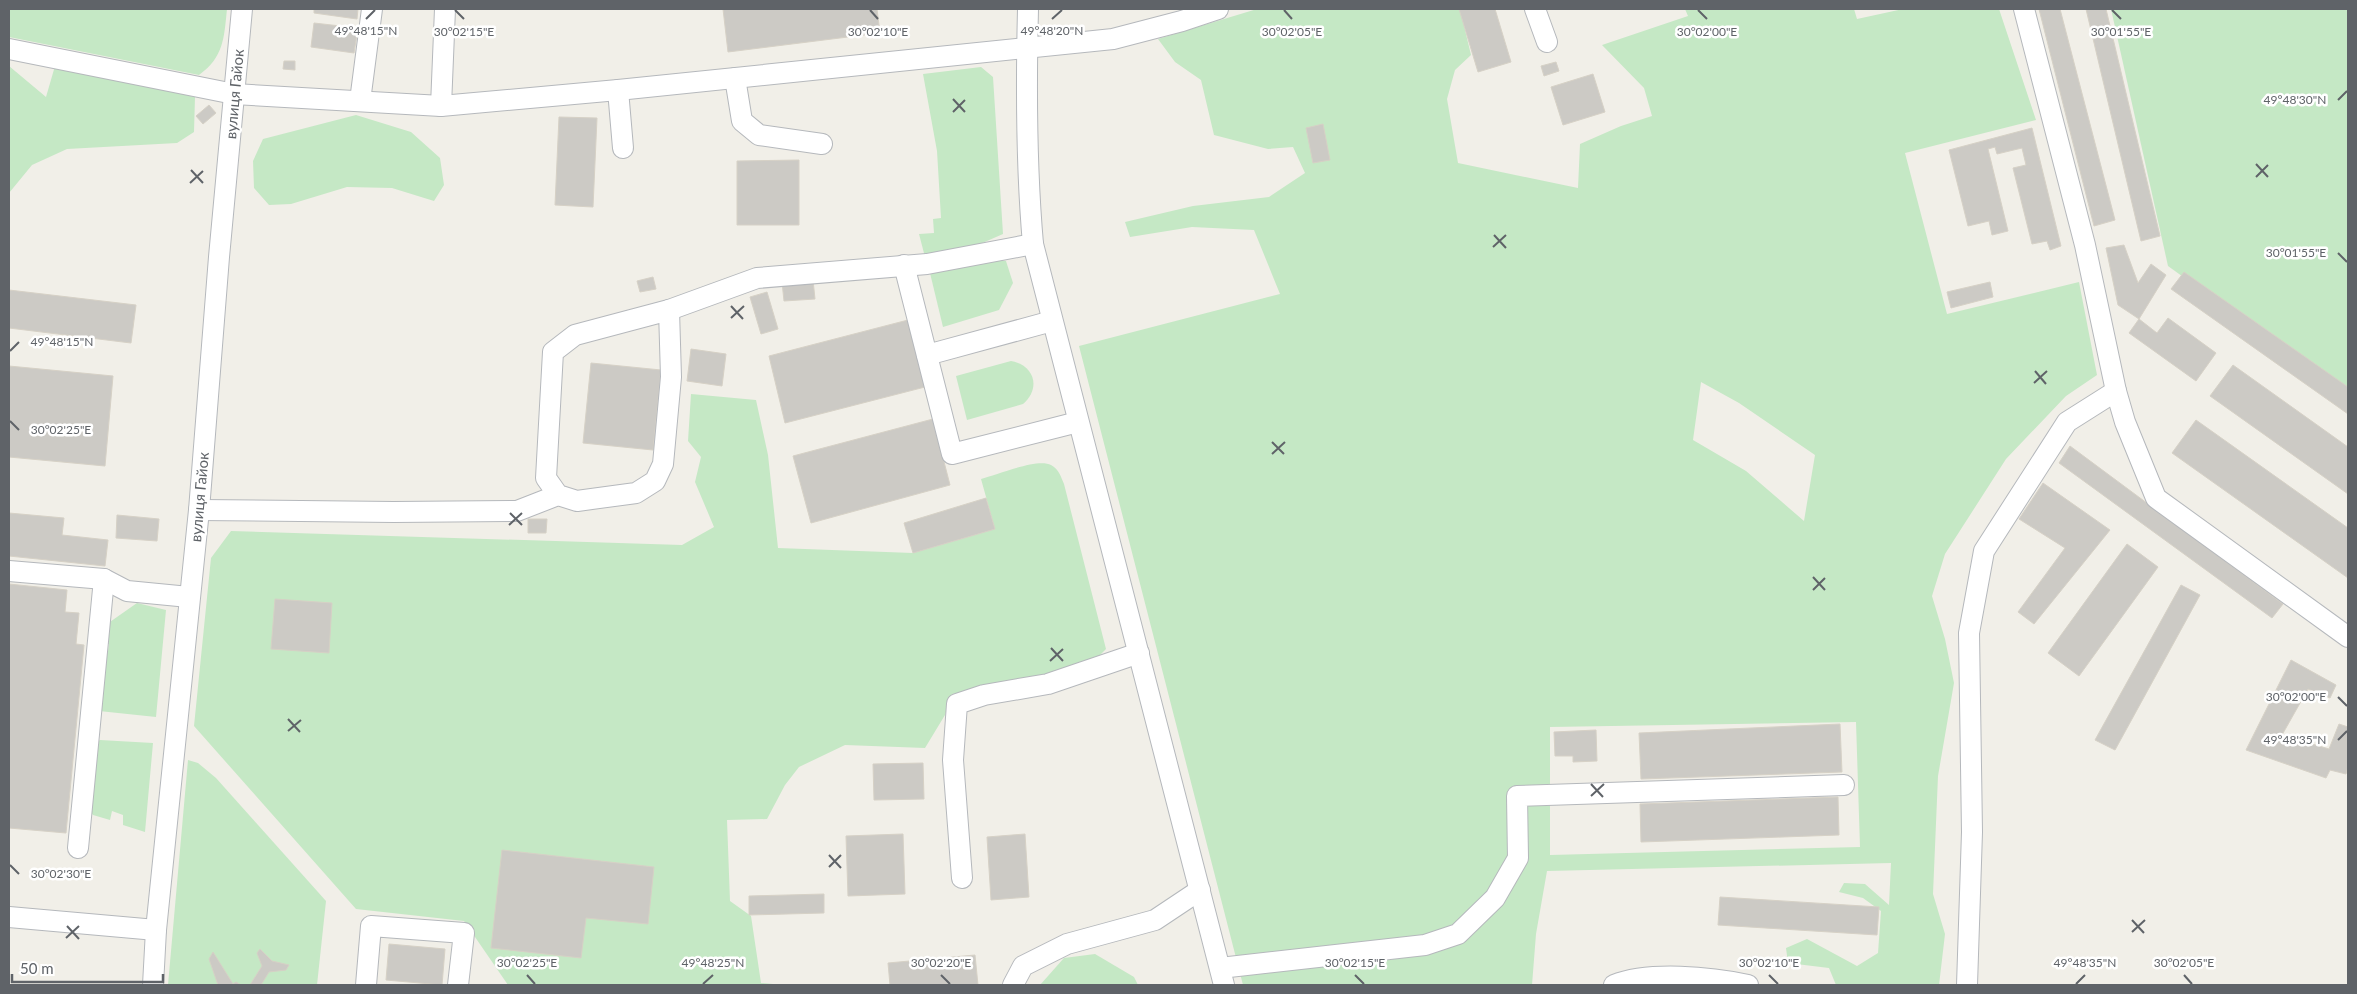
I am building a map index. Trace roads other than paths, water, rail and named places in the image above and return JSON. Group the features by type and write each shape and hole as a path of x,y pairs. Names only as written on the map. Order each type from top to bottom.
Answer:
{"street":[{"name":"вулиця Гайок","path":"153,985 156,930 199,510 242,9"},
{"path":"360,101 372,9"},
{"path":"441,106 445,9"},
{"path":"1028,9 1027,178 1033,244 1222,977 1425,945 1458,934 1495,898 1518,858 1517,796 1844,786"},
{"path":"9,49 234,94 441,106 618,90 1113,39 1182,21 1218,9"},
{"path":"1535,9 1547,42"},
{"path":"2024,9 2085,245 2116,391 2125,422 2156,498 2348,637"},
{"path":"736,78 742,121 759,135 822,144"},
{"path":"618,90 623,148"},
{"path":"669,310 671,377 663,464 655,481 636,493 620,497 577,501 558,495 546,478 553,352 575,335 669,310 757,278 927,264 1033,244"},
{"path":"904,266 952,454 1078,422"},
{"path":"927,355 1052,321"},
{"path":"1967,985 1972,832 1969,633 1984,550 2068,422 2116,391"},
{"path":"199,510 394,512 517,510 558,495"},
{"path":"9,571 104,579 127,591 189,597"},
{"path":"78,848 104,579"},
{"path":"962,878 953,760 957,704 984,695 1048,684 1139,653"},
{"path":"1013,985 1023,966 1067,944 1155,920 1200,890"},
{"path":"9,917 156,930"},
{"path":"366,985 371,926 464,933 458,985"},
{"path":"1614,985 1630,979 1663,976 1748,985"}]}
